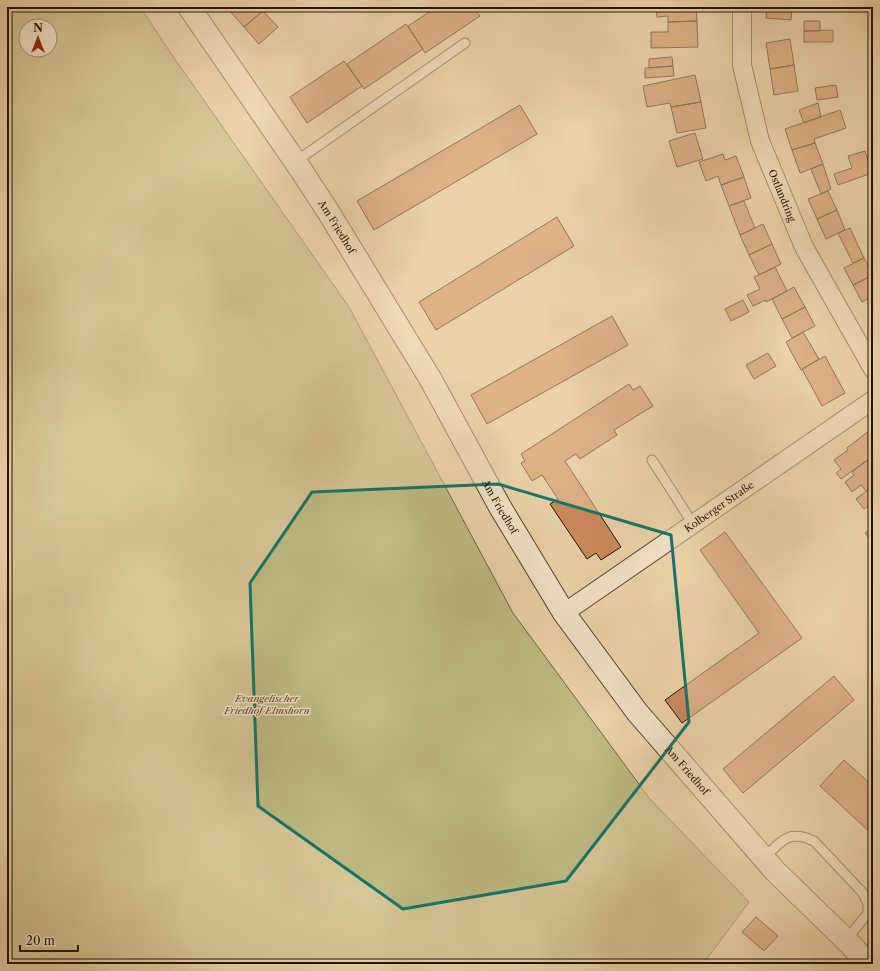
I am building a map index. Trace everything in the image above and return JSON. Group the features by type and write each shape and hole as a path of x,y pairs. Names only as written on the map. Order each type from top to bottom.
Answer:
{"street":[{"name":"Am Friedhof","path":"189,7 295,162 390,312 430,380 500,507 564,613 637,712 775,871 846,940 868,964"},
{"name":"Ostlandring","path":"742,7 742,65 760,141 804,247 873,369"},
{"name":"Kolberger Straße","path":"564,613 873,400"}],"lane":[{"path":"295,162 465,43"},
{"path":"652,460 693,524"},
{"path":"764,858 785,839 792,835 805,837 814,841 862,892 868,903 868,913 846,940"}],"highlighted area":[{"path":"498,484 671,535 689,722 566,881 403,909 258,806 250,583 312,492"}],"green space":[{"name":"Evangelischer Friedhof Elmshorn","path":"7,7 140,7 349,307 513,613 650,799 749,902 703,964 7,964"}],"building":[{"path":"233,7 259,7 263,11 244,27 229,10"},
{"path":"437,7 473,7 480,16 425,53 408,26"},
{"path":"656,7 696,7 697,21 668,22 668,16 657,17"},
{"path":"767,7 792,7 791,20 766,18"},
{"path":"263,11 278,27 259,44 244,27"},
{"path":"697,21 698,47 651,48 651,32 668,32 668,22"},
{"path":"804,21 820,21 820,31 804,31"},
{"path":"406,24 423,49 364,89 347,64"},
{"path":"833,30 833,42 804,42 804,31"},
{"path":"790,39 794,65 770,69 766,43"},
{"path":"672,57 673,66 649,68 649,59"},
{"path":"344,61 362,86 307,123 290,97"},
{"path":"794,65 798,91 774,95 770,69"},
{"path":"673,66 674,76 645,78 645,68"},
{"path":"695,75 701,102 671,107 670,103 647,107 643,86"},
{"path":"836,85 838,97 817,100 815,88"},
{"path":"701,102 706,128 677,133 671,107"},
{"path":"818,103 821,117 804,123 799,110"},
{"path":"520,105 537,134 374,230 357,201"},
{"path":"840,110 846,128 814,139 815,143 792,150 785,129"},
{"path":"695,133 703,159 677,167 669,141"},
{"path":"815,143 823,164 800,173 792,150"},
{"path":"865,151 872,173 838,185 834,174 852,168 848,156"},
{"path":"723,154 725,160 736,156 744,177 721,185 718,176 706,181 699,162"},
{"path":"823,164 831,189 821,194 811,169"},
{"path":"744,177 751,198 729,206 721,185"},
{"path":"828,191 837,210 817,219 808,199"},
{"path":"744,201 755,228 740,235 729,206"},
{"path":"837,210 845,230 826,239 817,219"},
{"path":"557,217 574,246 436,330 419,302"},
{"path":"763,224 772,244 749,255 740,235"},
{"path":"850,228 864,258 853,263 838,233"},
{"path":"772,244 781,264 759,275 749,255"},
{"path":"864,258 873,275 853,285 844,268"},
{"path":"775,267 787,291 766,302 766,300 753,306 747,295 760,289 754,277"},
{"path":"873,275 873,296 862,302 853,285"},
{"path":"794,287 805,307 782,319 772,299"},
{"path":"743,300 749,312 731,321 725,309"},
{"path":"805,307 815,326 792,338 782,319"},
{"path":"612,316 628,345 487,424 471,395"},
{"path":"803,332 819,359 801,370 786,342"},
{"path":"768,353 776,366 754,379 746,365"},
{"path":"825,356 845,393 822,406 802,369"},
{"path":"629,384 633,390 640,386 653,406 614,430 617,435 580,459 576,454 565,461 621,547 601,560 596,553 587,559 550,504 558,499 542,475 532,481 521,463 525,461 521,454"},
{"path":"870,430 873,435 873,456 841,479 836,473 841,469 834,460 848,450 847,448"},
{"path":"873,456 873,486 866,491 861,485 852,492 845,482 854,475 852,472"},
{"path":"873,486 873,503 864,509 856,499"},
{"path":"873,527 873,544 865,533"},
{"path":"725,532 802,638 682,723 665,700 759,633 700,550"},
{"path":"834,676 854,700 743,793 723,769"},
{"path":"844,760 873,786 873,835 820,786"},
{"path":"756,917 778,936 764,951 742,932"}]}
